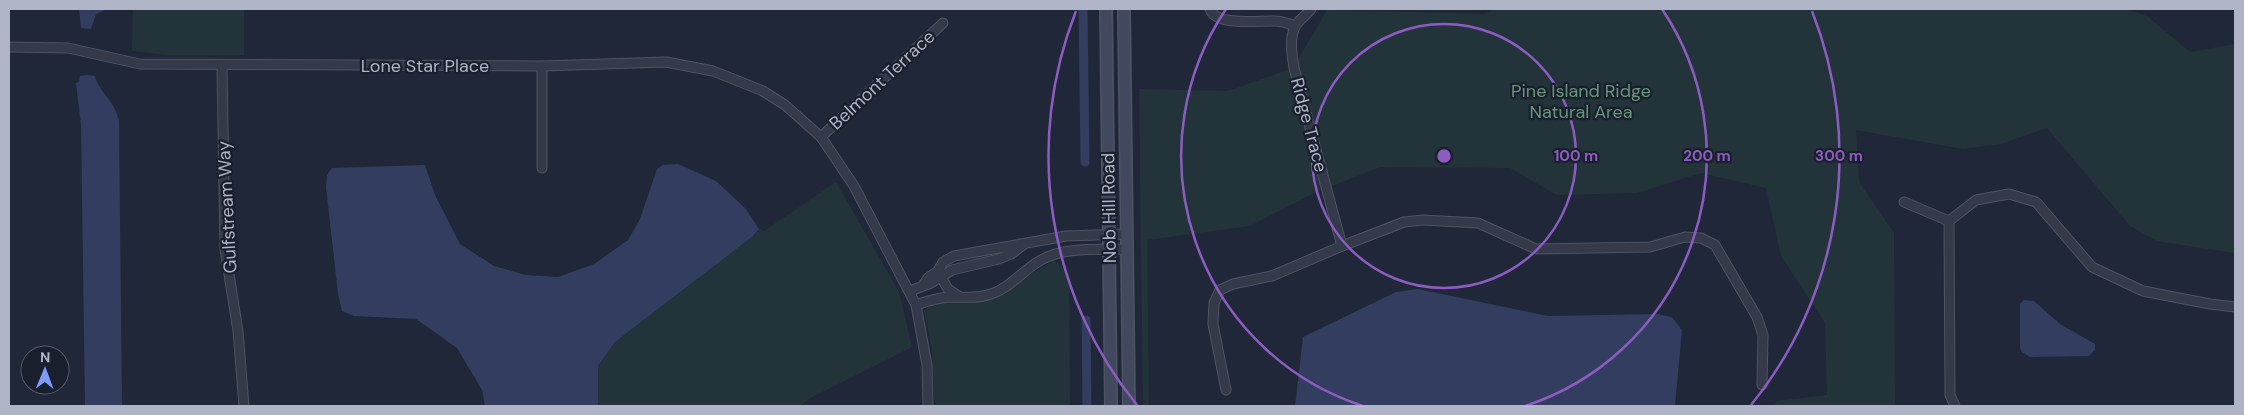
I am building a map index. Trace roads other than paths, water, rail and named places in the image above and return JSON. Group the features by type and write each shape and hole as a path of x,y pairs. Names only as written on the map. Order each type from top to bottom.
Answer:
{"main road":[{"name":"Nob Hill Road","path":"1106,9 1111,406"},
{"name":"Nob Hill Road","path":"1124,9 1129,406"}],"street":[{"path":"1210,9 1219,18 1231,21 1279,21 1295,26 1307,16 1311,9"},
{"name":"Belmont Terrace","path":"821,137 943,24"},
{"name":"Ridge Trace","path":"1295,26 1291,49 1294,68 1342,246"},
{"name":"Lone Star Place","path":"9,47 68,48 140,64 222,66 542,66 666,62 713,71 763,91 785,105 821,137 854,186 916,305 927,365 928,406"},
{"name":"Gulfstream Way","path":"222,66 225,249 238,330 244,406"},
{"path":"542,66 542,168"},
{"path":"1949,221 1976,200 2009,194 2036,202 2092,267 2143,290 2210,304 2235,307"},
{"path":"1904,202 1949,221"},
{"path":"1226,390 1213,324 1214,303 1220,290 1233,284 1272,276 1404,222 1424,220 1478,223 1536,250 1650,247 1684,237 1701,238 1715,245 1757,317 1763,335 1762,385"},
{"path":"1949,221 1950,395 1955,406"},
{"path":"960,297 948,289 939,275 943,262 954,256 1066,236 1127,234"},
{"path":"916,305 939,298 977,298 995,293 1008,286 1043,259 1058,253 1128,249"},
{"path":"910,291 924,284 928,278 939,275"}],"water":[{"path":"79,9 107,9 96,14 91,29 81,28"},
{"path":"80,76 95,76 114,107 119,121 122,406 85,406 81,125 76,83 79,82"},
{"path":"678,164 716,181 746,209 759,229 752,237 615,342 598,366 598,406 485,406 482,390 457,348 416,319 354,316 342,311 338,294 326,187 327,175 332,168 425,165 435,195 460,244 494,266 526,275 558,277 594,264 628,240 640,219 657,169 663,165"},
{"path":"1418,289 1548,316 1657,314 1672,317 1682,330 1675,406 1295,406 1303,337 1396,292"},
{"path":"2024,300 2034,301 2060,324 2095,344 2095,350 2089,356 2030,357 2022,352 2020,347 2020,304"}],"waterway":[{"path":"1083,9 1085,162"},
{"path":"1086,320 1087,406"}],"park label":[{"name":"Pine Island Ridge Natural Area","path":"1581,101"}]}
